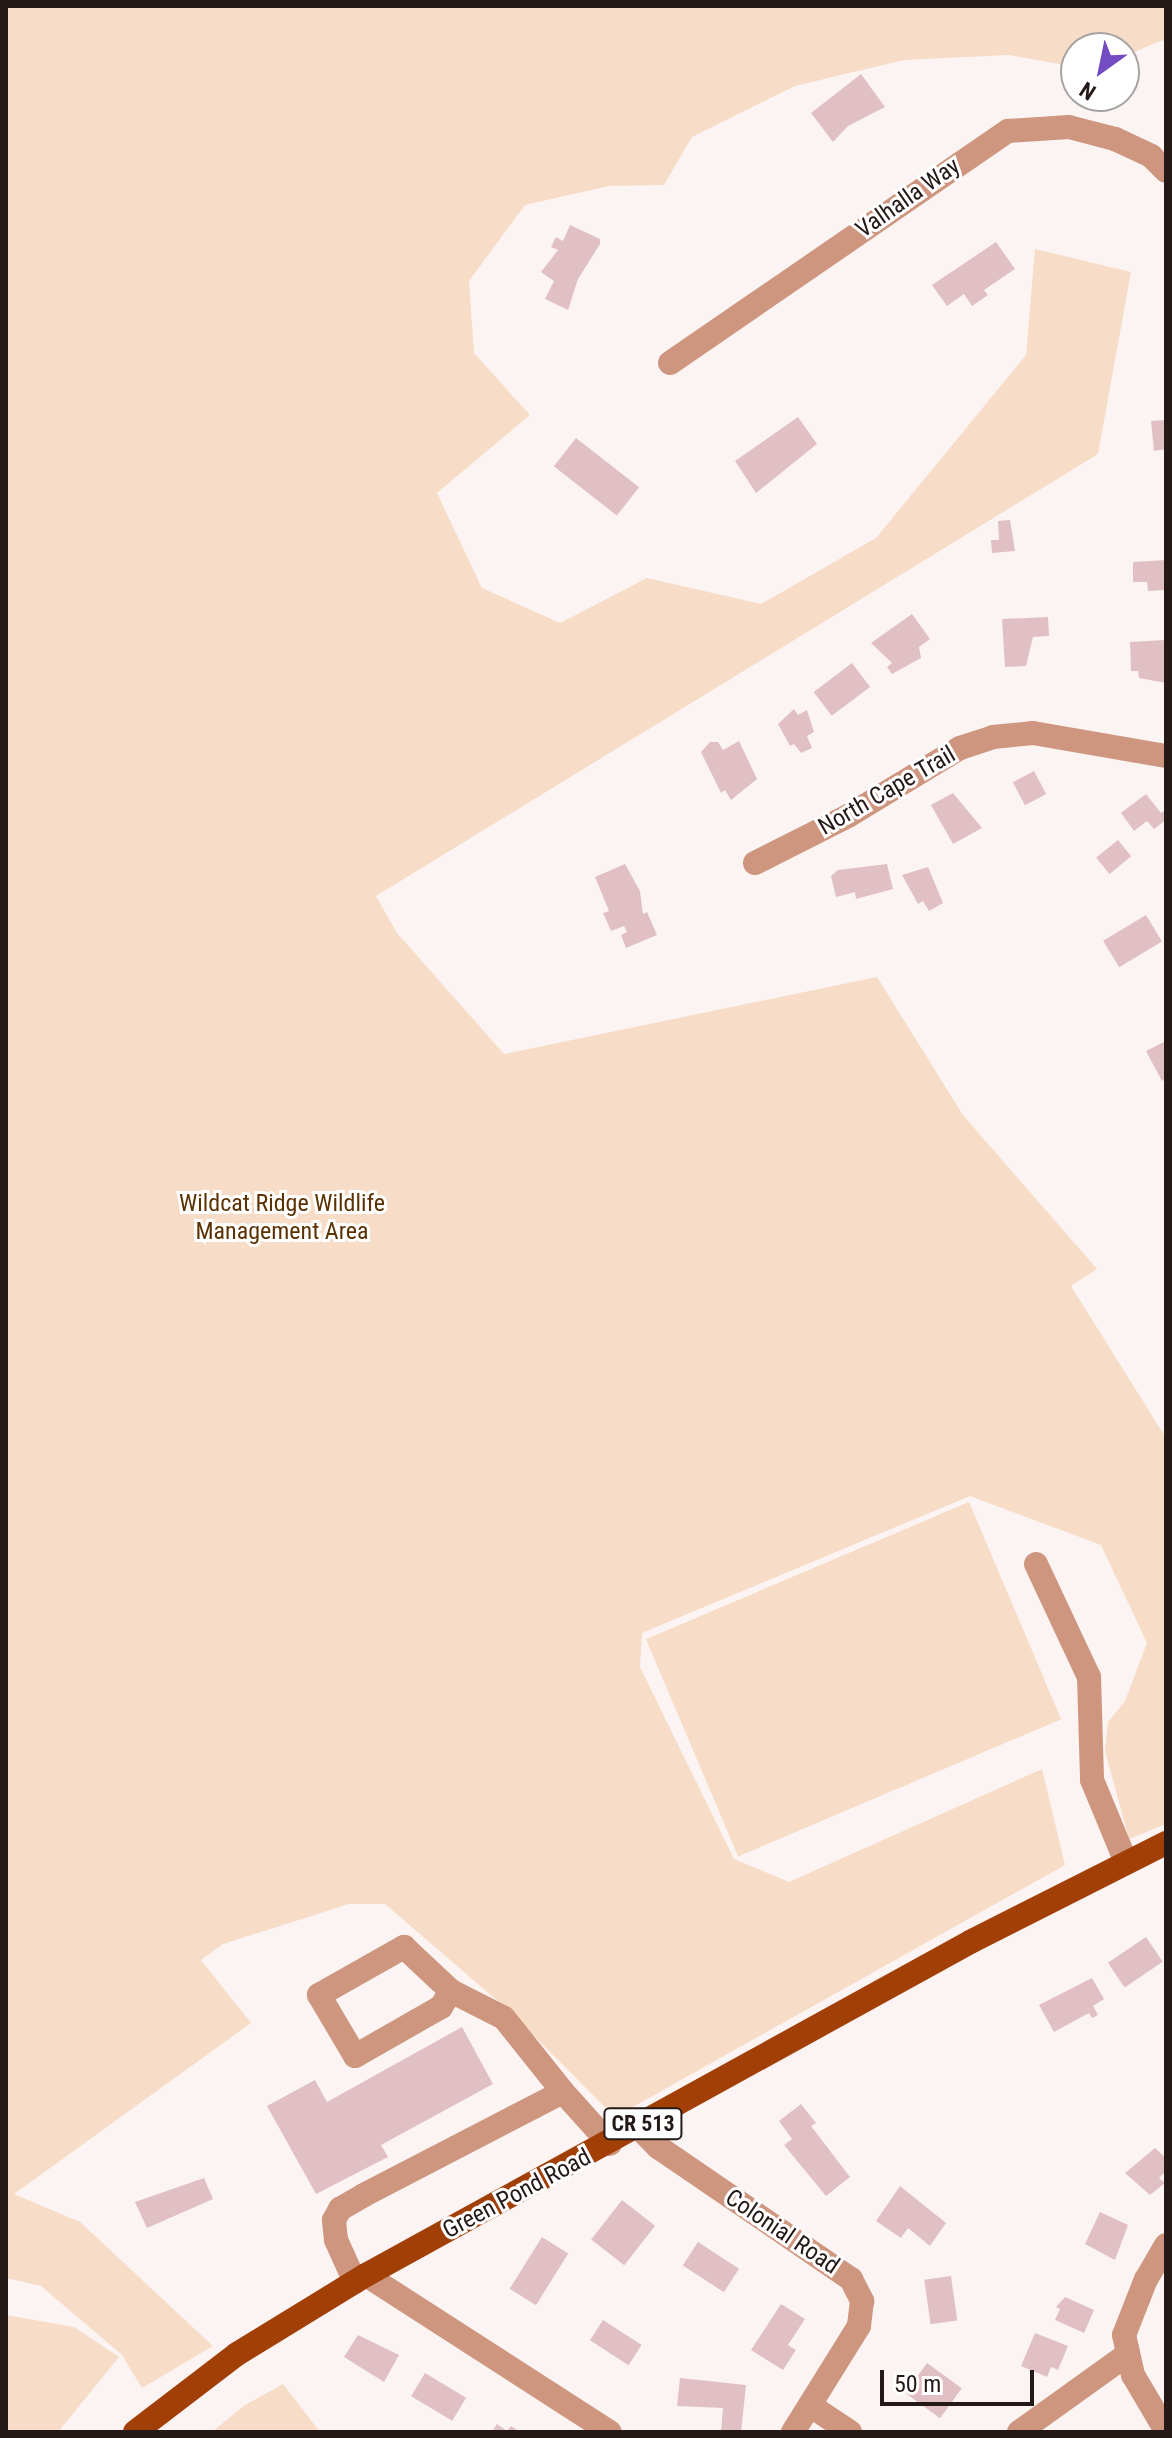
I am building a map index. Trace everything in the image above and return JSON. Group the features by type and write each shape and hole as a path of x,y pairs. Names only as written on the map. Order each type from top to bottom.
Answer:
{"main road":[{"name":"Green Pond Road","path":"135,2432 237,2354 361,2278 610,2144 931,1963 1166,1843"}],"street":[{"name":"Valhalla Way","path":"670,363 1008,131 1069,127 1115,139 1151,156 1166,171"},
{"name":"North Cape Trail","path":"755,863 848,816 960,748 993,737 1033,733 1166,756"},
{"path":"1036,1564 1089,1677 1092,1780 1126,1862"},
{"path":"451,1991 441,2007 355,2056 319,1995 404,1947 451,1991 504,2018 563,2092 610,2144"},
{"path":"563,2092 340,2209 334,2220 336,2240 361,2278 610,2432"},
{"name":"Colonial Road","path":"638,2127 658,2147 851,2279 862,2301 859,2326 793,2432"},
{"path":"1166,2245 1132,2310 1125,2356 1166,2431"},
{"path":"1019,2432 1125,2356"},
{"path":"811,2406 850,2432"}],"green space":[{"name":"Wildcat Ridge Wildlife Management Area","path":"6,6 1166,6 1166,39 1140,50 1140,32 1060,32 1060,64 1009,55 904,60 795,86 692,137 664,185 609,186 525,205 469,281 474,353 530,415 437,493 482,588 560,623 647,578 761,604 876,538 1026,355 1035,249 1131,272 1098,454 376,896 397,933 504,1054 877,977 963,1115 1097,1269 1071,1286 1166,1438 1166,1824 1129,1839 1105,1751 1108,1722 1125,1701 1147,1643 1101,1545 970,1496 642,1633 640,1667 734,1859 789,1882 1042,1769 1065,1865 615,2117 508,2010 385,1904 349,1904 223,1944 201,1960 251,2023 14,2194 80,2222 213,2346 142,2388 122,2355 41,2286 6,2278"},
{"path":"969,1502 1061,1719 738,1856 646,1639"},
{"path":"6,2315 74,2327 119,2357 58,2432 6,2432"},
{"path":"283,2384 320,2432 212,2432 245,2405"}],"building":[{"path":"861,74 885,107 848,126 833,142 811,113"},
{"path":"570,225 600,239 600,244 578,279 568,310 545,299 554,281 541,272 558,250 551,247 556,237 563,241"},
{"path":"996,242 1015,269 984,290 988,295 972,306 964,294 947,306 932,285"},
{"path":"798,417 817,444 756,493 735,461"},
{"path":"1166,420 1166,449 1154,451 1151,421"},
{"path":"576,438 639,487 617,516 554,466"},
{"path":"1010,520 1015,551 992,553 991,540 999,540 998,521"},
{"path":"1166,560 1166,590 1148,591 1147,582 1133,582 1133,562"},
{"path":"912,614 930,639 919,647 921,658 892,674 887,667 892,663 871,643"},
{"path":"1048,617 1049,636 1033,637 1026,666 1005,667 1002,619"},
{"path":"1165,640 1166,683 1139,678 1138,671 1131,671 1130,642"},
{"path":"852,663 870,687 832,716 814,692"},
{"path":"794,709 798,715 807,710 814,732 807,736 812,748 801,753 794,744 790,746 778,724"},
{"path":"739,741 757,779 731,800 725,790 721,793 701,752 710,742 718,742 723,750"},
{"path":"1034,771 1046,794 1025,805 1013,782"},
{"path":"953,793 982,828 953,844 931,805"},
{"path":"1146,794 1161,813 1166,809 1166,820 1154,829 1147,821 1134,831 1121,813"},
{"path":"1118,840 1131,856 1109,874 1096,858"},
{"path":"625,864 640,891 643,914 647,912 657,935 626,948 621,935 627,932 624,926 611,931 603,913 609,911 595,877"},
{"path":"887,864 893,889 856,899 855,892 836,897 831,876 838,870"},
{"path":"928,867 943,903 929,911 923,901 918,904 902,875"},
{"path":"1146,915 1162,942 1119,967 1103,941"},
{"path":"1166,1041 1166,1078 1162,1081 1146,1051"},
{"path":"1146,1937 1163,1962 1125,1988 1108,1963"},
{"path":"1092,1978 1104,1999 1093,2006 1098,2015 1092,2018 1089,2013 1054,2032 1039,2005"},
{"path":"462,2027 493,2084 381,2145 388,2157 316,2194 267,2106 315,2080 327,2102"},
{"path":"801,2104 816,2123 811,2126 850,2177 826,2196 784,2145 792,2139 779,2121"},
{"path":"1155,2148 1166,2158 1166,2171 1159,2178 1165,2183 1150,2195 1125,2173"},
{"path":"204,2178 213,2199 147,2228 135,2202"},
{"path":"900,2186 946,2223 930,2246 908,2228 901,2238 876,2221"},
{"path":"622,2200 655,2226 624,2265 591,2239"},
{"path":"1100,2212 1128,2225 1115,2260 1085,2244"},
{"path":"542,2237 568,2253 536,2305 510,2289"},
{"path":"698,2242 739,2269 724,2292 683,2265"},
{"path":"951,2276 957,2321 931,2324 924,2280"},
{"path":"1065,2297 1094,2310 1084,2333 1055,2320 1060,2309 1056,2307"},
{"path":"781,2304 805,2319 788,2345 796,2350 783,2370 751,2350"},
{"path":"603,2320 642,2345 629,2365 590,2340"},
{"path":"1035,2333 1068,2346 1058,2370 1051,2367 1047,2377 1021,2366"},
{"path":"358,2335 399,2355 384,2382 344,2357"},
{"path":"927,2363 962,2388 940,2418 905,2393"},
{"path":"425,2373 466,2398 452,2421 411,2396"},
{"path":"680,2378 746,2385 741,2432 721,2431 723,2408 677,2406"},
{"path":"497,2424 507,2431 511,2426 520,2432 492,2432"}]}
